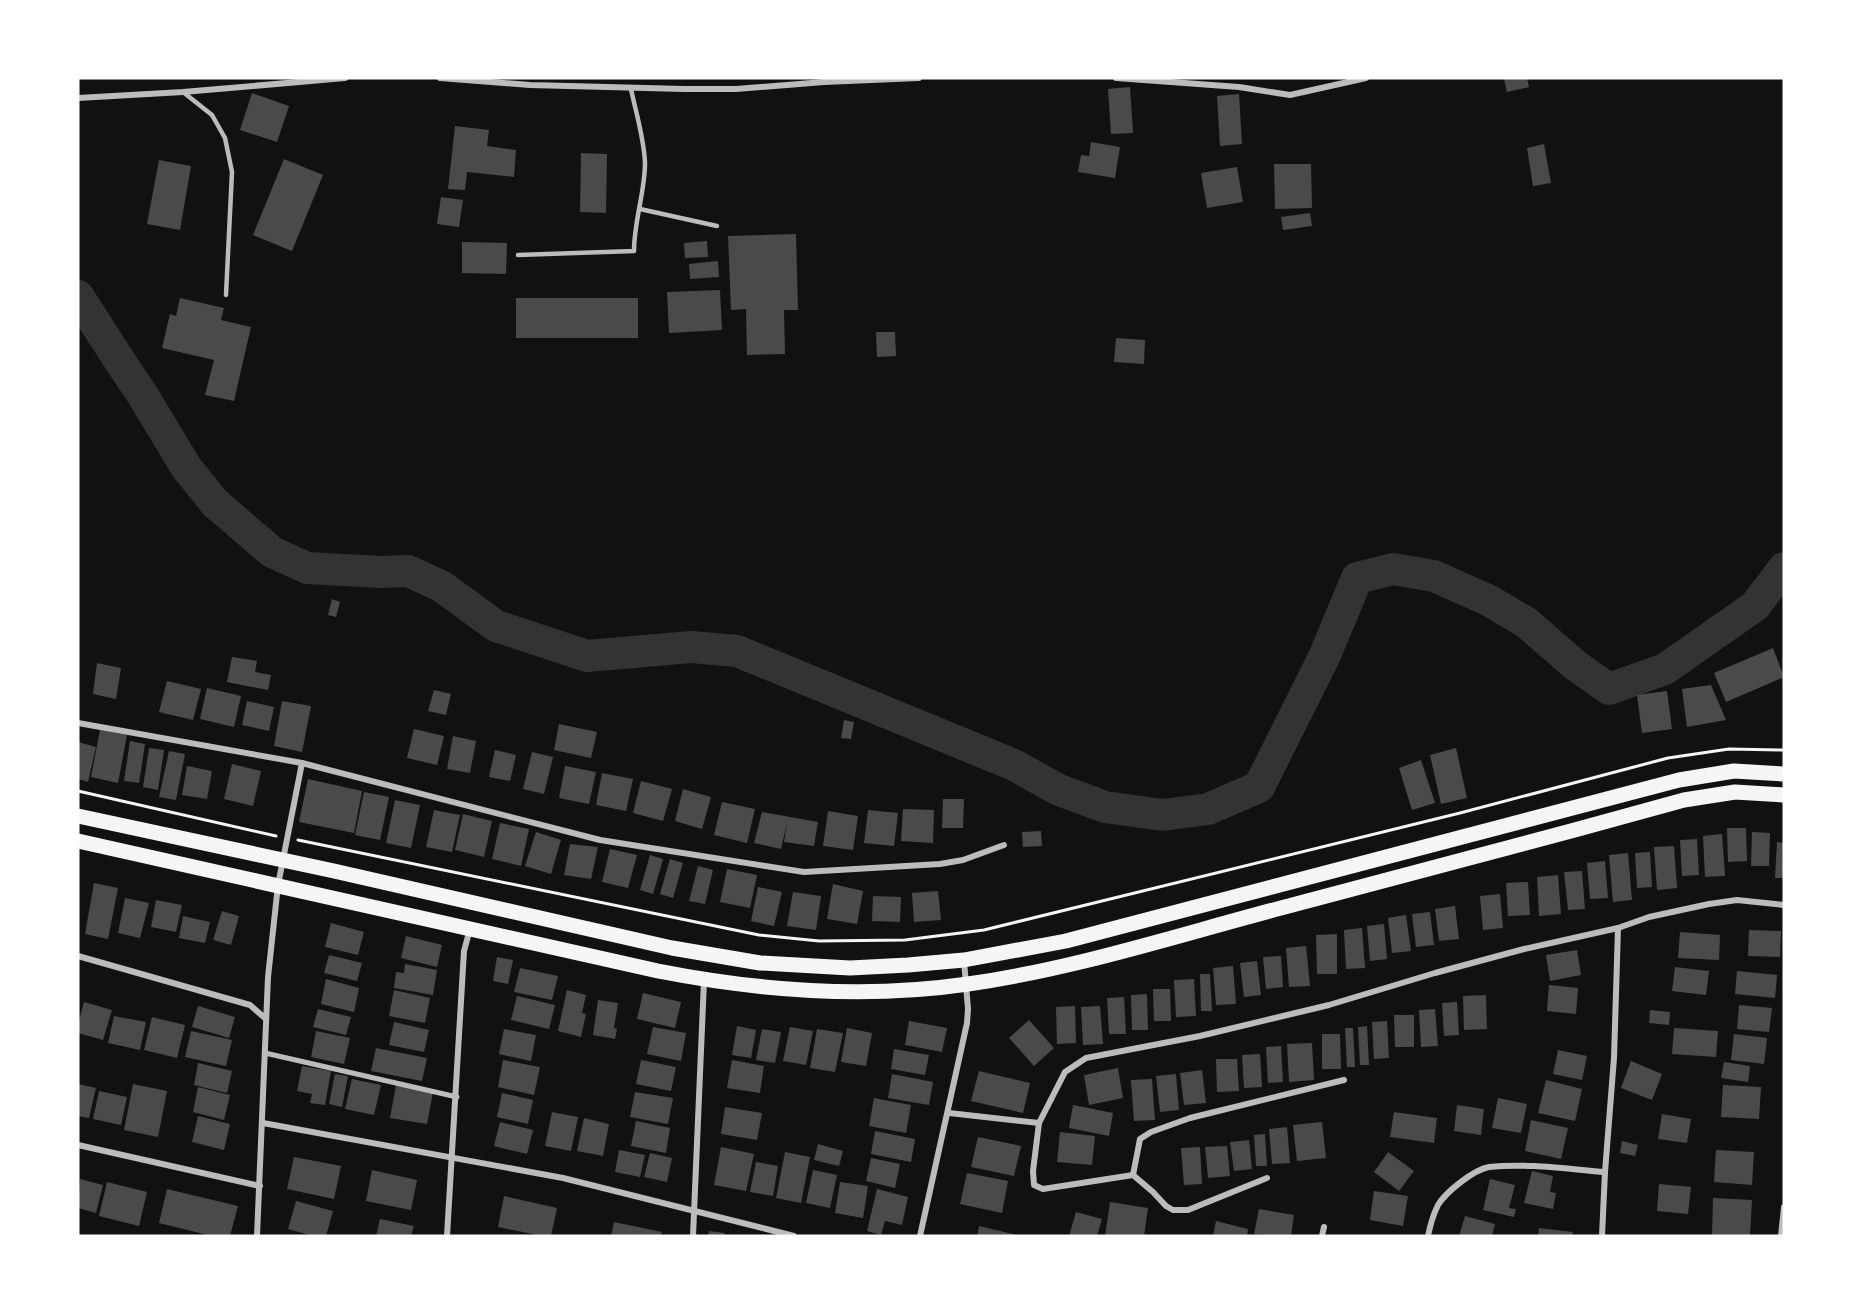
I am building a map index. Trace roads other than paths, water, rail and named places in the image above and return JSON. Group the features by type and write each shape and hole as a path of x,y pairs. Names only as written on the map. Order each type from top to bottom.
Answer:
{"main road":[{"path":"78,816 716,956 783,964 850,968 964,960 1066,940 1688,778 1734,771 1784,774"},
{"path":"78,841 704,980 786,990 845,992 966,984 1062,966 1684,800 1735,792 1784,795"}],"street":[{"path":"78,98 183,92 345,78"},
{"path":"440,78 631,89 736,89 919,78"},
{"path":"1116,78 1239,87 1290,94 1366,78"},
{"path":"1239,78 1239,87"},
{"path":"78,723 302,763 600,840 804,872 940,864 963,860 1004,845"},
{"path":"257,1236 268,977 278,885 302,763"},
{"path":"1267,1179 1188,1210 1173,1210 1166,1206 1133,1175 1043,1190 1034,1185 1033,1171 1039,1123 1065,1072 1086,1058 1200,1036 1329,1005 1447,970 1618,928 1649,917 1737,900 1784,905"},
{"path":"1602,1236 1614,1058 1618,928"},
{"path":"447,1236 464,951 470,929"},
{"path":"78,956 250,1005 266,1019"},
{"path":"920,1236 949,1113 967,1023 964,960"},
{"path":"693,1236 704,980"},
{"path":"265,1053 457,1097"},
{"path":"1133,1175 1140,1139 1151,1132 1190,1118 1344,1080"},
{"path":"949,1113 1039,1123"},
{"path":"263,1123 563,1178 794,1236"},
{"path":"78,1145 260,1186"},
{"path":"1428,1236 1438,1205 1451,1190 1487,1167 1605,1172"},
{"path":"1781,1236 1784,1206"},
{"path":"1322,1236 1324,1227"}],"lane":[{"path":"518,255 634,250 634,229 640,209 645,162 631,89"},
{"path":"183,92 212,116 225,138 232,172 226,295"},
{"path":"640,209 717,226"}],"waterway":[{"path":"78,296 186,467 215,503 272,552 307,568 381,572 408,571 441,586 496,626 587,656 691,647 737,651 1014,765 1059,790 1105,807 1163,815 1208,809 1259,787 1325,655 1357,578 1393,569 1434,576 1488,600 1527,623 1575,665 1609,689 1665,669 1755,606 1784,568"}]}
